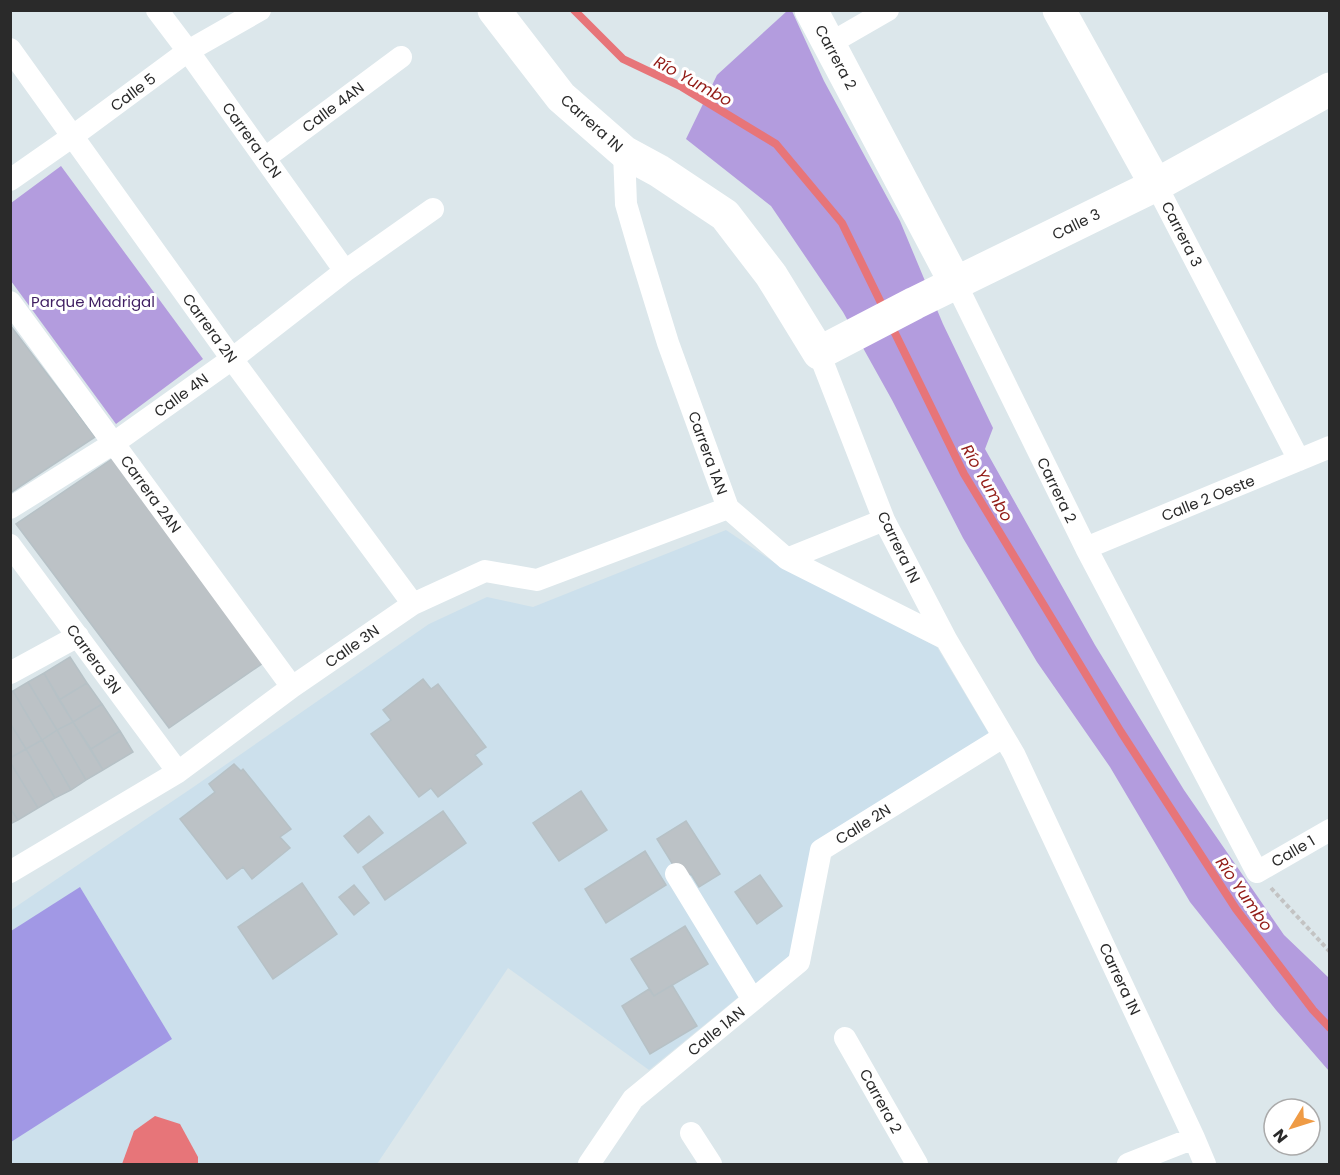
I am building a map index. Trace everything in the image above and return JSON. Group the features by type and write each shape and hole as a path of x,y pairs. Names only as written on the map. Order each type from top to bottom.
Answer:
{"street":[{"name":"Carrera 1CN","path":"157,10 345,271"},
{"name":"Calle 5","path":"10,180 188,51 260,10"},
{"name":"Carrera 1N","path":"494,10 561,97 624,152 659,171 725,215 825,350 884,519 946,639 1014,754 1194,1138 1204,1164"},
{"name":"Carrera 2","path":"811,10 956,284 1086,548 1257,872"},
{"path":"830,44 888,10"},
{"name":"Carrera 3","path":"1059,10 1156,185 1299,460"},
{"name":"Carrera 2N","path":"10,49 232,359 413,604"},
{"name":"Calle 4AN","path":"264,158 401,57"},
{"name":"Calle 3","path":"825,350 915,303 1156,185 1329,89"},
{"name":"Carrera 1AN","path":"624,152 626,204 637,242 668,343 728,508 787,559 946,639"},
{"name":"Calle 4N","path":"10,507 114,443 232,359 345,271 433,209"},
{"name":"Carrera 2AN","path":"10,302 292,687"},
{"name":"Calle 2 Oeste","path":"1086,548 1329,447"},
{"name":"Calle 3N","path":"10,872 178,772 292,687 413,604 486,571 537,580 728,508"},
{"path":"787,559 884,519"},
{"name":"Carrera 3N","path":"10,545 178,772"},
{"path":"10,673 78,636"},
{"name":"Calle 2N","path":"799,963 821,850 1003,737"},
{"name":"Calle 1","path":"1257,872 1329,830"},
{"path":"676,874 753,1000"},
{"name":"Calle 1AN","path":"589,1164 633,1100 799,963"},
{"name":"Carrera 2","path":"845,1038 917,1164"},
{"path":"691,1133 711,1164"},
{"path":"1128,1164 1194,1138"}],"path":[{"path":"1257,872 1329,952"}],"shaded area":[{"path":"726,530 781,567 937,647 989,734 816,841 790,955 649,1070 508,968 377,1164 11,1164 11,910 429,624 487,597 533,607"},
{"path":"80,887 172,1039 11,1142 11,931"},
{"path":"155,1116 180,1124 198,1157 198,1164 122,1164 134,1131"}],"green space":[{"path":"787,11 792,11 824,81 900,221 943,324 993,428 985,449 1095,645 1184,790 1284,935 1329,978 1329,1071 1276,1010 1190,902 1110,767 1037,662 963,538 892,400 843,312 771,206 686,139 717,75"},
{"name":"Parque Madrigal","path":"61,166 203,359 116,424 11,281 11,203"}],"building":[{"path":"10,325 95,437 10,493"},
{"path":"112,459 266,661 169,728 16,524"},
{"path":"70,657 87,683 59,700 44,673"},
{"path":"44,673 73,722 57,730 28,682"},
{"path":"423,679 431,689 438,684 486,747 475,755 482,764 438,797 431,788 419,797 371,734 391,720 383,710"},
{"path":"28,682 57,730 42,740 13,691"},
{"path":"87,683 102,704 73,722 59,700"},
{"path":"13,691 42,740 26,749 10,723 10,692"},
{"path":"102,704 120,731 91,749 73,722"},
{"path":"73,722 103,770 86,780 57,730"},
{"path":"10,723 26,749 10,758"},
{"path":"57,730 86,780 71,790 42,740"},
{"path":"120,731 133,752 103,770 91,749"},
{"path":"42,740 71,790 55,798 26,749"},
{"path":"26,749 55,798 38,808 10,762 10,758"},
{"path":"10,762 38,808 18,820 10,808"},
{"path":"234,764 241,771 243,769 291,829 280,837 290,848 252,879 243,867 227,879 180,819 215,792 209,784"},
{"path":"581,791 607,830 559,861 533,823"},
{"path":"10,808 18,820 10,824"},
{"path":"443,811 466,843 385,900 363,867"},
{"path":"369,816 383,833 358,853 344,836"},
{"path":"686,821 720,874 699,887 691,874 686,877 675,868 657,839"},
{"path":"645,851 666,885 606,923 585,889"},
{"path":"760,875 782,906 757,924 735,892"},
{"path":"302,883 337,934 273,979 238,927"},
{"path":"354,885 369,903 354,915 339,897"},
{"path":"685,926 708,964 654,996 631,959"},
{"path":"672,985 697,1026 650,1054 622,1006 649,989 654,996"}],"waterway":[{"name":"Río Yumbo","path":"574,10 623,59 682,87 776,144 842,223 884,309"},
{"name":"Río Yumbo","path":"890,323 964,474 1121,732 1236,909 1313,1010 1330,1028"}]}
